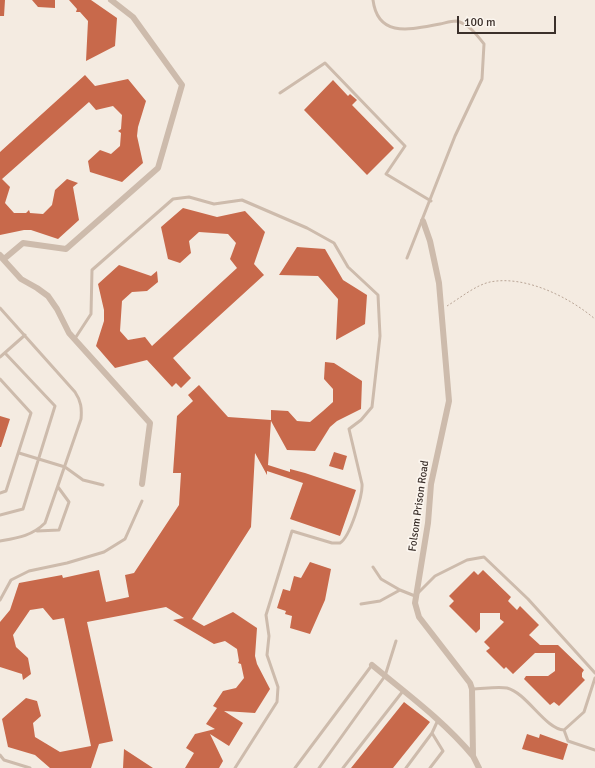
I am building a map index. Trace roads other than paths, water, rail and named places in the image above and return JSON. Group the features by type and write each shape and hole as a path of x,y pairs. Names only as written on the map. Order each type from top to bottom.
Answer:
{"street":[{"path":"0,255 4,259 23,243 66,249 158,168 182,85 133,17 111,0"},
{"name":"Folsom Prison Road","path":"423,221 436,262 449,401 443,433 433,470 428,523 414,603 419,617 465,677 472,690 473,756"},
{"path":"0,255 22,279 38,288 48,296 58,309 68,333 150,423 142,484"},
{"name":"Folsom Prison Road","path":"372,665 456,736 473,756 480,768"}],"lane":[{"path":"373,0 378,18 389,26 406,30 456,21 474,31 484,44 482,79 455,136 431,201 407,258"},
{"path":"280,93 326,63 405,146 386,174 431,201"},
{"path":"74,340 91,314 92,270 173,199 189,197 214,204 242,200 307,228 334,243 348,267 378,295 380,336 372,407 362,420 349,429 362,484 362,492 348,535 340,543 332,543 292,531 266,615 269,636 267,655 278,687 277,702 235,768"},
{"path":"0,308 75,392 80,401 81,419 45,523 37,532"},
{"path":"0,357 25,335"},
{"path":"0,515 23,509 55,406 5,353"},
{"path":"0,379 31,413 6,491 0,493"},
{"path":"19,453 65,467 83,480 103,485"},
{"path":"0,541 37,532 60,530 69,502 58,487"},
{"path":"0,600 11,580 29,571 67,563 104,552 125,539 142,501"},
{"path":"373,567 381,579 400,590 415,596 435,576 467,560 484,557 528,599 595,673"},
{"path":"361,604 380,601 400,590"},
{"path":"319,768 385,676 396,641"},
{"path":"295,768 372,665"},
{"path":"472,690 507,688 527,701 557,730 564,730 584,712 595,678"},
{"path":"343,768 403,691"},
{"path":"406,768 432,733 438,720"},
{"path":"564,730 568,741 595,750"},
{"path":"430,768 443,751 432,733"},
{"path":"0,755 4,760 30,768"}]}
